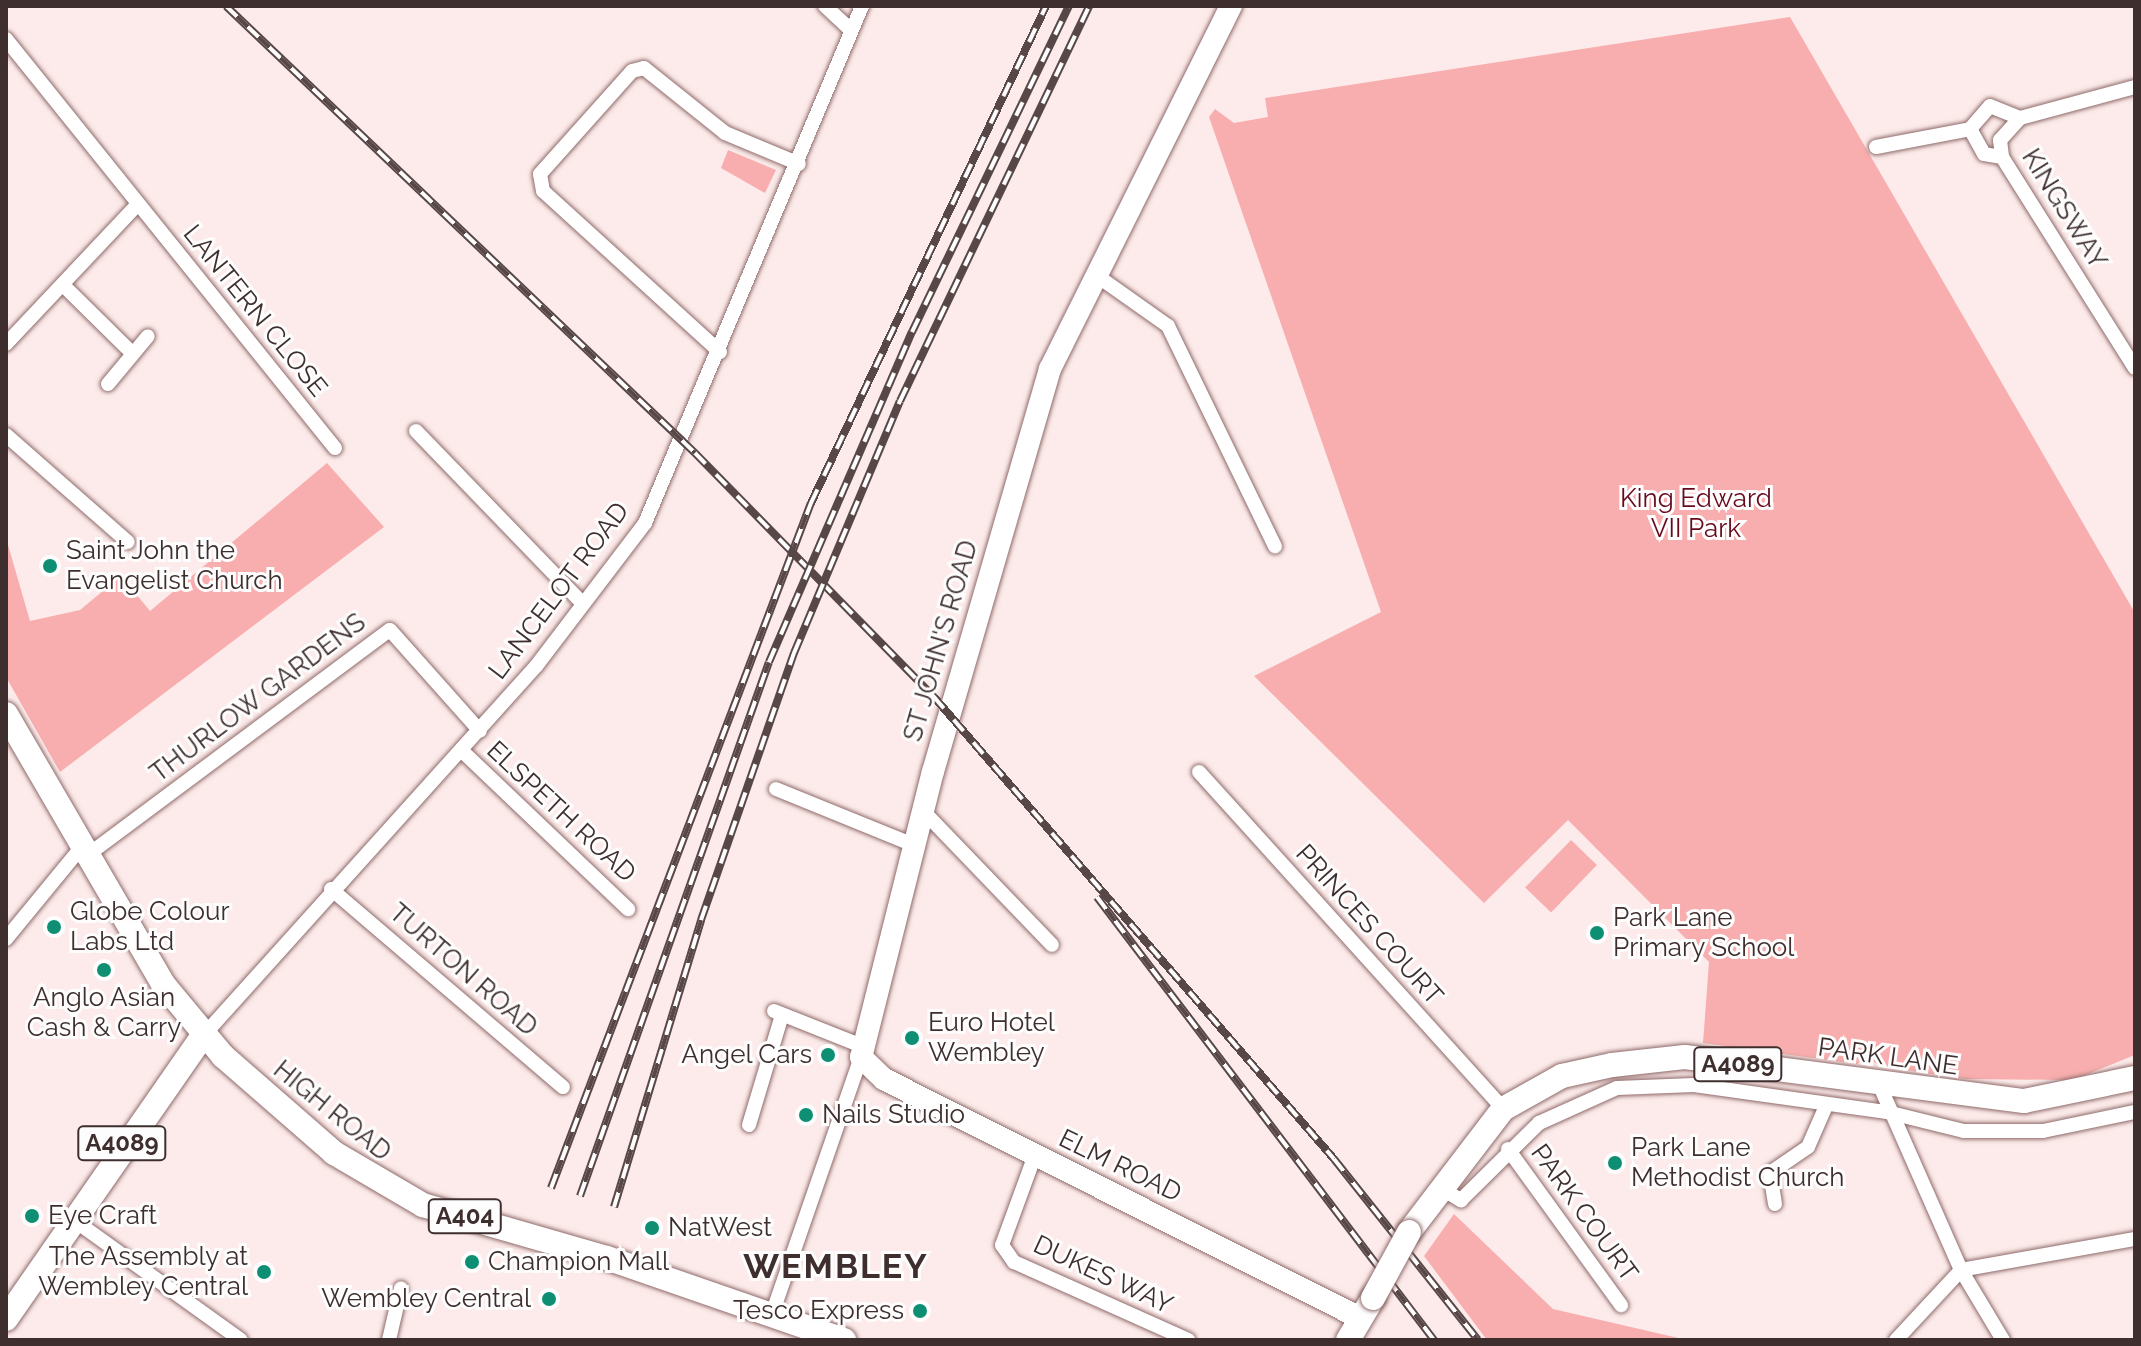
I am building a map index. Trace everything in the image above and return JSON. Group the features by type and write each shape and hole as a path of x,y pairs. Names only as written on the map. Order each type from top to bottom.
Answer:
{"main road":[{"name":"HIGH ROAD","path":"6,714 83,853 203,1036 334,1153 395,1194 844,1340"},
{"name":"A4089","path":"6,1319 71,1218 203,1036"},
{"name":"PARK LANE","path":"1348,1340 1409,1232 1439,1187 1503,1109 1562,1076 1655,1056 2024,1101 2135,1078"}],"street":[{"path":"825,6 851,30"},
{"name":"LANCELOT ROAD","path":"203,1036 331,889 480,731 645,523 799,164 862,6"},
{"name":"ST JOHN'S ROAD","path":"771,1317 862,1051 914,845 1050,369 1231,6"},
{"name":"LANTERN CLOSE","path":"6,39 335,448"},
{"path":"720,352 543,191 540,174 632,71 644,68 725,133 799,164"},
{"path":"1876,147 1970,129 1990,106 2020,118 2135,87"},
{"name":"KINGSWAY","path":"2020,118 2000,140 2002,157 2135,368"},
{"path":"1970,129 1984,154 2002,157"},
{"path":"6,344 137,205"},
{"path":"1096,275 1168,326 1275,546"},
{"path":"63,285 133,354"},
{"path":"108,384 148,336"},
{"path":"416,431 583,604"},
{"path":"6,435 128,542"},
{"name":"THURLOW GARDENS","path":"83,853 390,630 480,731"},
{"name":"ELSPETH ROAD","path":"461,750 628,909"},
{"name":"PRINCES COURT","path":"1199,772 1503,1109"},
{"path":"776,789 914,845"},
{"path":"925,813 1052,945"},
{"path":"6,939 83,853"},
{"name":"TURTON ROAD","path":"331,889 563,1087"},
{"path":"749,1125 778,1014 862,1051"},
{"name":"ELM ROAD","path":"862,1051 884,1079 1035,1155 1366,1308"},
{"path":"1879,1084 1887,1112 1961,1270 2003,1340"},
{"name":"PARK LANE","path":"1439,1187 1461,1200 1508,1149 1539,1123 1617,1088 1694,1085 1826,1106 1887,1112 1964,1131 2043,1131 2135,1112"},
{"path":"1775,1204 1770,1173 1808,1147 1826,1106"},
{"name":"PARK COURT","path":"1508,1149 1621,1305"},
{"name":"DUKES WAY","path":"1035,1155 1002,1245 1014,1262 1188,1340"},
{"path":"71,1218 241,1340"},
{"path":"1896,1340 1961,1270 2135,1239"},
{"path":"389,1340 401,1288"}],"green space":[{"name":"King Edward VII Park","path":"1790,17 2135,613 2135,1055 2073,1080 1965,1079 1880,1066 1866,1057 1857,1064 1703,1043 1709,962 1568,820 1484,903 1254,676 1381,612 1209,117 1215,109 1234,123 1268,117 1265,98"},
{"path":"728,150 776,170 765,193 721,168"},
{"path":"327,463 384,527 60,772 6,677 6,538 30,621 80,610 121,576 150,611"},
{"path":"1571,840 1597,865 1551,912 1525,887"},
{"path":"1454,1214 1553,1309 1687,1340 1487,1340 1424,1256"}],"railway":[{"path":"226,6 695,453 934,697 1334,1159 1478,1340"},
{"path":"551,1188 811,503 1046,6"},
{"path":"580,1196 769,662 912,332 1069,6"},
{"path":"614,1207 701,920 794,653 900,401 1089,6"},
{"path":"1097,897 1434,1340"}],"place":[{"name":"Saint John the Evangelist Church","path":"50,566"},
{"name":"Globe Colour Labs Ltd","path":"54,927"},
{"name":"Park Lane Primary School","path":"1597,933"},
{"name":"Anglo Asian Cash & Carry","path":"104,970"},
{"name":"Euro Hotel Wembley","path":"912,1038"},
{"name":"Angel Cars","path":"828,1055"},
{"name":"Nails Studio","path":"806,1115"},
{"name":"Park Lane Methodist Church","path":"1615,1163"},
{"name":"Eye Craft","path":"32,1216"},
{"name":"NatWest","path":"652,1228"},
{"name":"Champion Mall","path":"472,1262"},
{"name":"The Assembly at Wembley Central","path":"264,1272"},
{"name":"Wembley Central","path":"549,1299"},
{"name":"Tesco Express","path":"920,1311"}],"district":[{"name":"WEMBLEY","path":"836,1267"}]}
